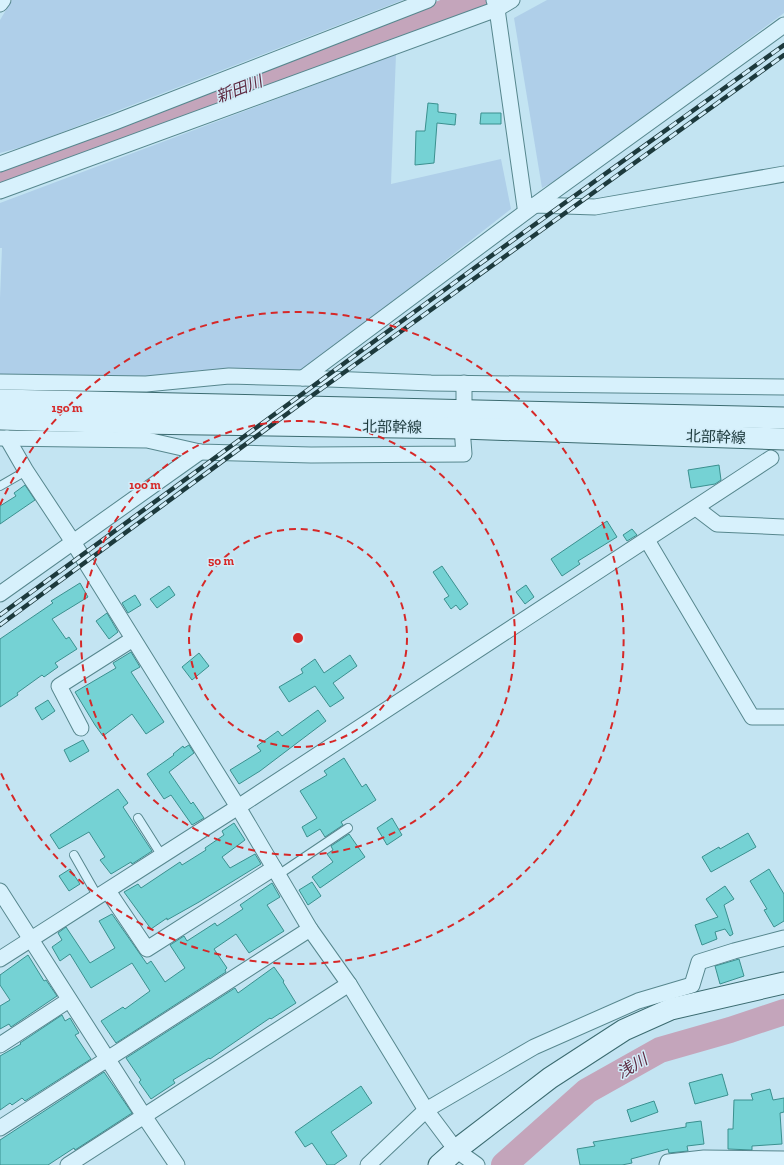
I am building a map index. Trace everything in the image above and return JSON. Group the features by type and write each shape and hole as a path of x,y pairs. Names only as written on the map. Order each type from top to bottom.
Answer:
{"street":[{"path":"0,4 3,0"},
{"path":"0,164 115,122 428,0"},
{"path":"0,191 495,3 512,0"},
{"path":"495,3 525,207 535,205 595,207 784,174"},
{"path":"303,378 535,205 784,25"},
{"path":"0,382 146,384 229,376 464,383 784,387"},
{"path":"2,432 147,440 200,452 311,455 464,454 464,383"},
{"name":"北部幹線","path":"0,400 463,420 784,439"},
{"name":"北部幹線","path":"2,432 136,423 784,418"},
{"path":"2,432 73,542 238,807 310,929 349,984 426,1110 456,1150 477,1165"},
{"path":"0,594 200,452"},
{"path":"0,959 238,807 771,458"},
{"path":"696,508 717,524 784,527"},
{"path":"647,540 752,717 784,717"},
{"path":"82,728 59,686 133,639"},
{"path":"103,894 147,949 276,871"},
{"path":"0,891 177,1165"},
{"path":"0,1128 310,929"},
{"path":"368,1165 426,1110 534,1047 638,1001 692,985 699,962 784,938"},
{"path":"439,1165 456,1150 550,1078 624,1030 671,1010 784,982"},
{"path":"68,1165 349,984"},
{"path":"0,1045 69,1000"},
{"path":"638,1001 647,1020"},
{"path":"663,1164 704,1158 754,1162 784,1159"}],"lane":[{"path":"0,486 26,470"},
{"path":"138,818 162,856"},
{"path":"276,871 348,828"},
{"path":"74,855 103,894"}],"shaded area":[{"path":"12,0 403,0 29,145 0,153 0,20"},
{"path":"547,0 784,0 784,13 563,177 542,188 514,18"},
{"path":"396,54 391,184 501,159 511,209 300,374 200,370 135,382 0,381 0,298 2,248 0,248 0,203"}],"building":[{"path":"428,103 438,104 438,112 456,114 455,125 437,123 434,163 415,165 416,131 425,131"},
{"path":"481,113 501,113 501,124 480,124"},
{"path":"719,465 721,480 715,484 691,488 688,470"},
{"path":"25,485 35,500 0,524 0,506 16,496 14,493"},
{"path":"607,521 617,537 578,561 580,564 562,576 551,559"},
{"path":"632,529 637,535 627,541 623,535"},
{"path":"442,566 468,604 460,610 456,605 451,609 444,599 449,596 433,572"},
{"path":"80,583 88,597 52,619 66,639 69,637 77,649 55,663 58,667 44,677 42,675 17,693 18,695 0,707 0,639 53,603 51,601"},
{"path":"526,585 534,597 525,604 516,592"},
{"path":"169,586 175,595 157,608 150,599"},
{"path":"135,595 141,605 128,613 122,603"},
{"path":"107,613 118,632 109,639 96,621"},
{"path":"131,652 140,667 131,672 164,722 146,734 132,714 103,736 75,692 116,668 113,663"},
{"path":"199,653 209,666 192,680 182,667"},
{"path":"350,655 357,666 333,683 344,698 330,707 315,686 289,702 279,687 303,673 301,669 315,659 324,673"},
{"path":"48,700 55,711 42,720 35,708"},
{"path":"318,710 326,721 260,771 239,784 230,770 261,751 257,746 278,731 282,736"},
{"path":"83,740 89,751 70,762 64,750"},
{"path":"189,745 194,753 169,772 191,804 193,802 204,818 192,825 171,795 164,799 147,774 174,755 173,754 183,746 184,748"},
{"path":"344,758 362,787 366,784 376,800 341,822 343,825 325,837 320,829 307,837 302,827 317,818 300,791 327,775 324,771"},
{"path":"118,789 128,803 123,807 152,851 132,864 131,862 111,874 100,860 105,857 89,832 59,849 50,835"},
{"path":"392,818 402,835 387,845 377,828"},
{"path":"234,823 245,840 222,857 230,868 255,854 261,864 199,902 167,920 167,918 151,929 124,892 138,884 141,888 180,862 182,865 206,850 205,848 224,835 222,831"},
{"path":"748,833 756,847 711,872 702,857 719,847 720,849"},
{"path":"349,834 365,857 320,888 312,877 333,862 327,854 333,850 331,846"},
{"path":"70,869 80,884 69,891 59,876"},
{"path":"769,869 784,894 784,921 774,927 764,910 767,909 750,881"},
{"path":"312,882 321,896 308,905 299,890"},
{"path":"272,883 280,897 267,905 284,931 249,953 236,934 214,949 227,968 225,970 226,972 116,1043 101,1021 123,1007 125,1009 150,991 132,963 91,988 70,954 60,961 52,947 62,940 58,933 66,927 90,963 115,948 99,921 112,914 147,964 151,961 165,982 185,968 170,945 184,936 187,941 215,923 217,926 243,909 240,905"},
{"path":"725,886 734,899 724,905 733,934 730,936 725,929 715,932 717,939 702,945 695,925 718,917 706,899"},
{"path":"28,955 44,981 46,980 57,996 11,1027 9,1024 0,1029 0,1006 10,1000 0,985 0,975"},
{"path":"739,959 744,976 720,984 715,966"},
{"path":"274,967 284,981 283,982 296,1003 271,1019 270,1018 210,1059 209,1058 173,1080 175,1083 151,1099 139,1082 141,1080 126,1058 235,988 238,993"},
{"path":"62,1015 65,1021 70,1018 79,1033 75,1035 91,1059 25,1101 22,1098 12,1105 10,1103 0,1110 0,1056 21,1044 20,1043"},
{"path":"104,1072 132,1113 75,1150 74,1148 48,1165 0,1165 0,1140"},
{"path":"722,1074 728,1095 695,1104 689,1083"},
{"path":"361,1086 372,1103 331,1132 347,1156 334,1165 327,1165 312,1143 305,1147 295,1132"},
{"path":"770,1089 773,1100 784,1098 784,1112 780,1113 782,1144 752,1146 752,1150 728,1149 728,1129 733,1129 734,1100 753,1100 751,1094"},
{"path":"654,1101 658,1112 631,1122 627,1110"},
{"path":"701,1121 704,1144 687,1146 688,1151 669,1153 668,1149 631,1159 632,1163 622,1165 580,1165 577,1149 595,1146 593,1142 686,1127 686,1123"}],"waterway":[{"name":"新田川","path":"0,179 60,158 477,0"},
{"name":"浅川","path":"504,1165 587,1091 660,1050 730,1030 784,1012"}],"railway":[{"path":"0,615 473,269 784,45"},
{"path":"0,625 299,405 784,55"}]}
